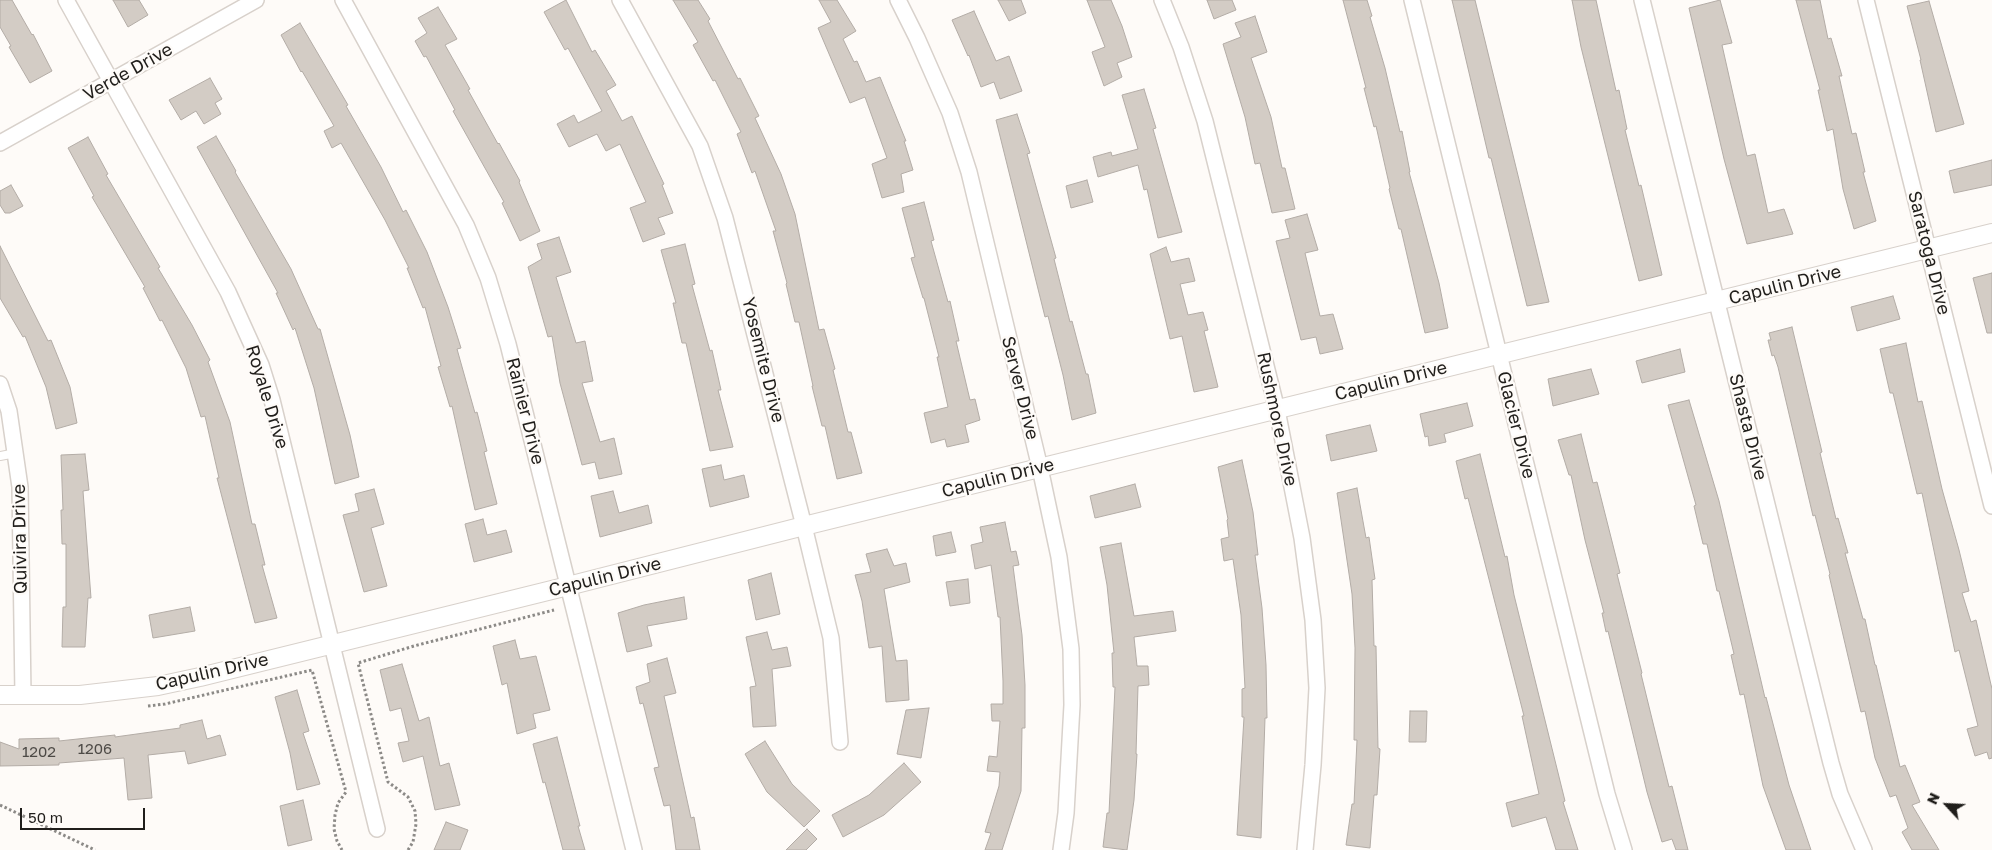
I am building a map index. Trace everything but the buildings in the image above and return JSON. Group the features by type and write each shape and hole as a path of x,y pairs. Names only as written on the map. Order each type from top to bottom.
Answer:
{"street":[{"name":"Royale Drive","path":"66,0 228,292 261,365 272,400 330,644 377,829"},
{"name":"Verde Drive","path":"0,144 256,0"},
{"name":"Rainier Drive","path":"343,0 466,225 488,278 508,344 634,850"},
{"name":"Yosemite Drive","path":"620,0 700,146 725,218 831,638 840,742"},
{"name":"Server Drive","path":"898,0 950,113 969,172 1040,468 1059,557 1071,649 1072,706 1070,763 1061,850"},
{"name":"Rushmore Drive","path":"1162,0 1181,46 1204,121 1277,410 1302,538 1314,639 1316,688 1313,765 1305,850"},
{"name":"Glacier Drive","path":"1412,0 1607,794 1624,850"},
{"name":"Shasta Drive","path":"1642,0 1831,763 1840,794 1864,850"},
{"name":"Saratoga Drive","path":"1866,0 1992,506"},
{"name":"Capulin Drive","path":"0,695 80,695 158,686 1992,233"},
{"name":"Quivira Drive","path":"0,384 9,411 20,487 23,696"}],"lane":[{"path":"0,456 16,453"}],"path":[{"path":"408,850 414,842 415,811 408,797 388,782 358,663 414,646 554,610"},
{"path":"146,706 165,704 312,670 346,792 338,803 334,829 342,850"},
{"path":"0,805 94,850"}]}
